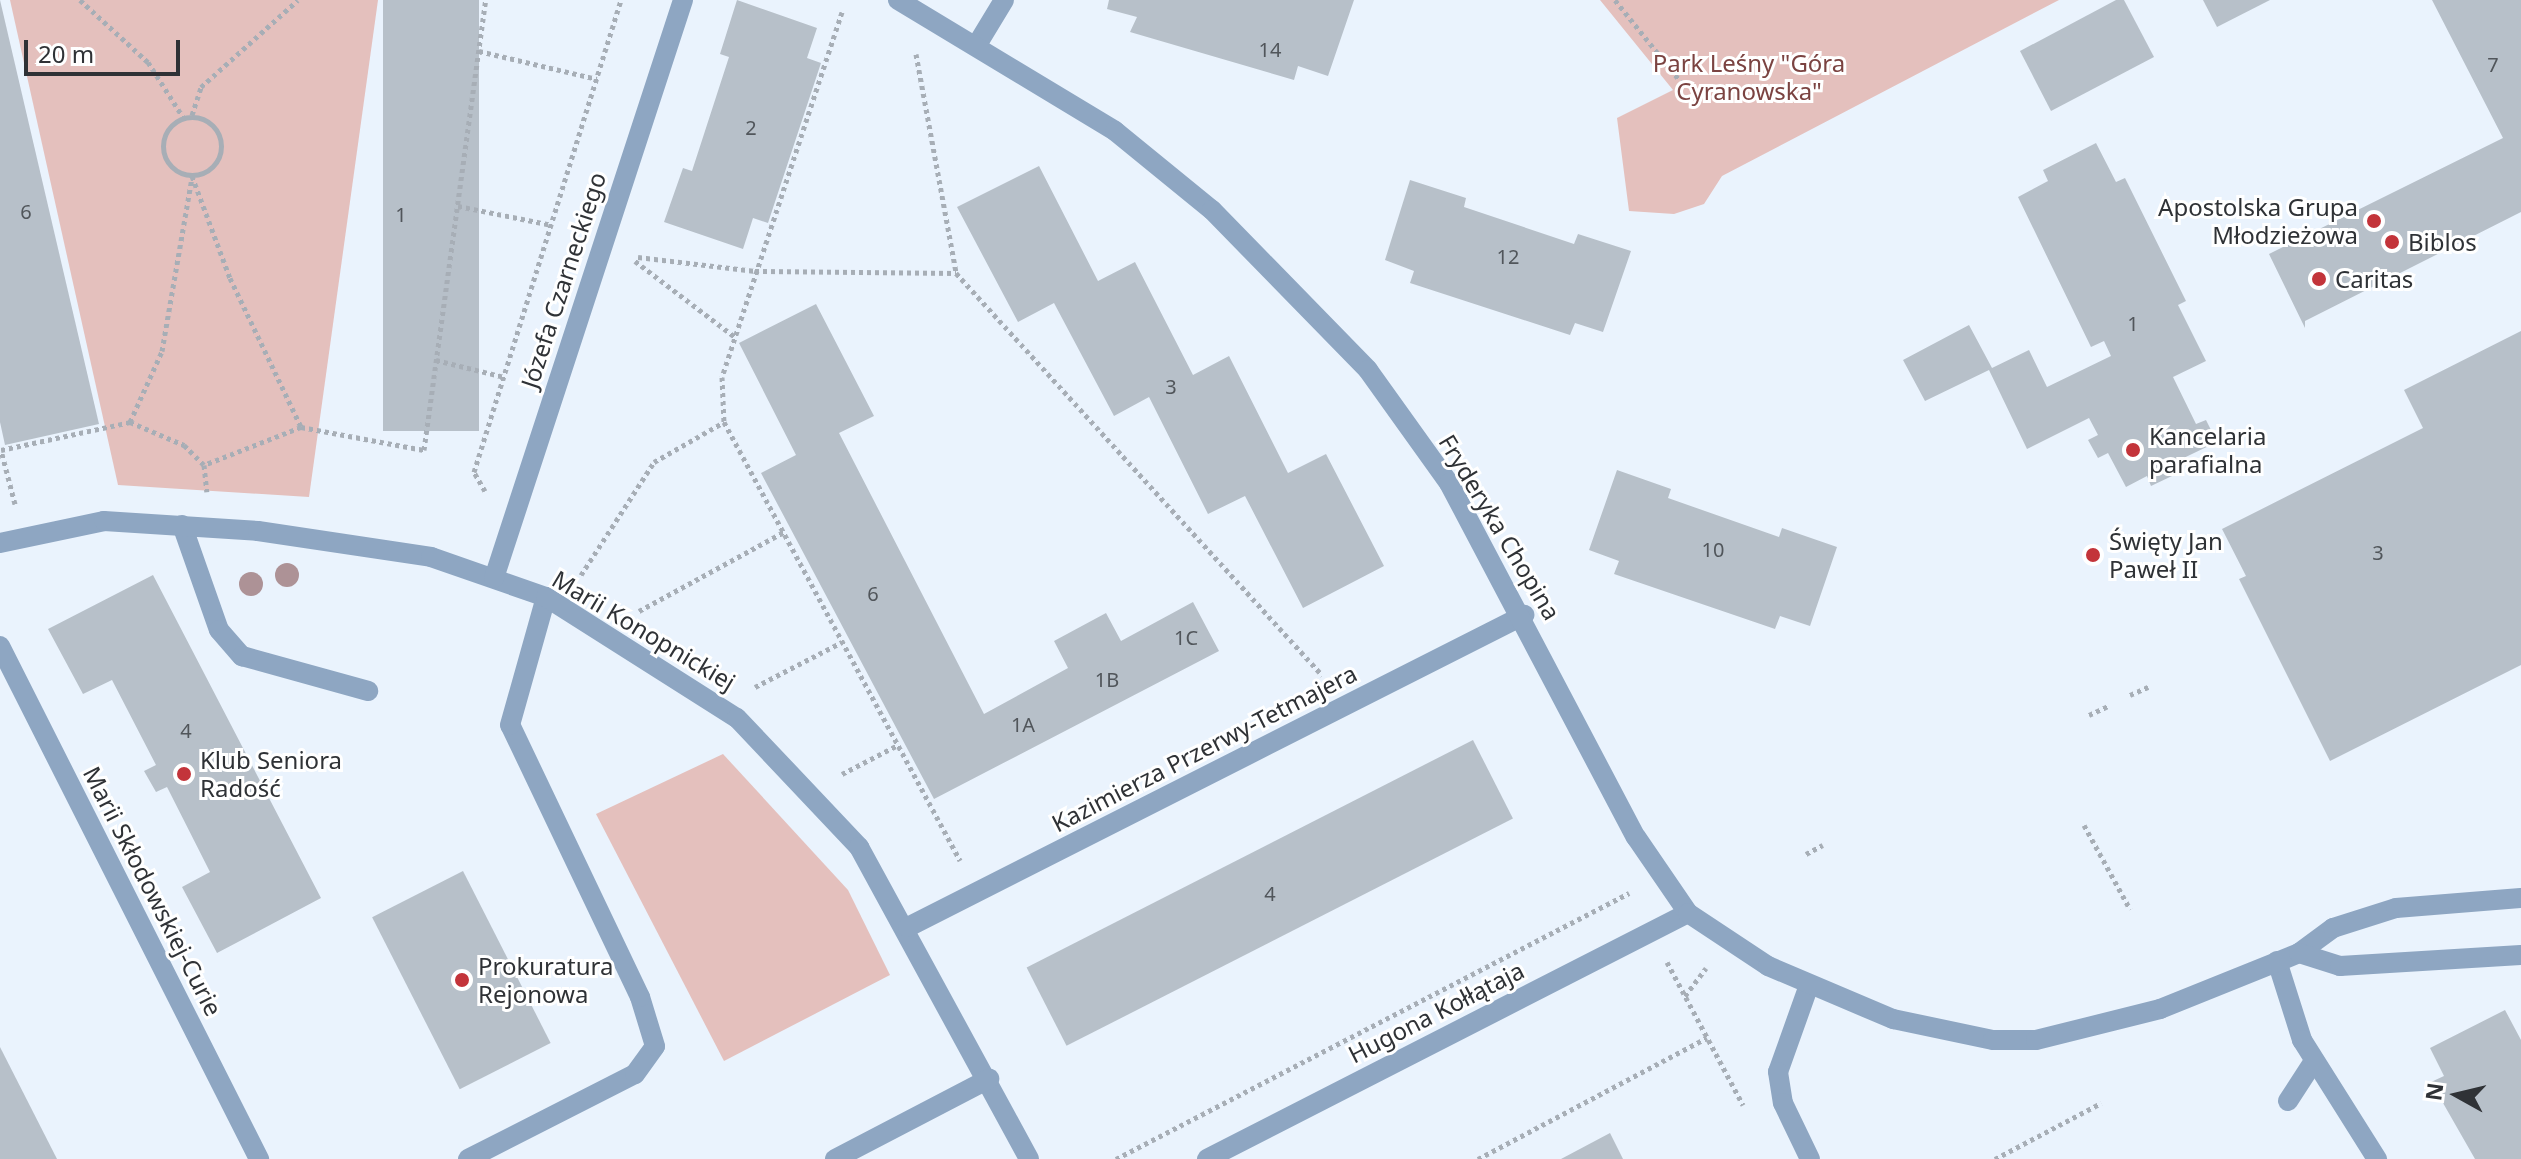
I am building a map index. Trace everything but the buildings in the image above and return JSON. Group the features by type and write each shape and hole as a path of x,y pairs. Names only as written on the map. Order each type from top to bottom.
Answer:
{"street":[{"name":"Józefa Czarneckiego","path":"494,578 683,0"},
{"name":"Fryderyka Chopina","path":"898,0 978,43 1115,131 1293,289 1368,370 1449,483 1524,615 1636,837 1688,913 1809,985 1935,1031 2036,1040 2126,1021 2299,953 2333,928 2396,908 2521,898"},
{"path":"978,43 1004,0"},
{"name":"Marii Konopnickiej","path":"0,543 104,521 369,542 494,578 546,597 737,718 859,847 908,927 1029,1159"},
{"path":"182,525 219,630 242,656 368,691"},
{"path":"468,1159 635,1074 655,1046 640,997 510,725 546,597"},
{"name":"Kazimierza Przerwy-Tetmajera","path":"908,927 1524,615"},
{"name":"Marii Skłodowskiej-Curie","path":"0,646 259,1159"},
{"name":"Hugona Kołłątaja","path":"1207,1159 1688,913"},
{"path":"2299,953 2340,966 2521,955"},
{"path":"2277,961 2314,1061 2377,1159"},
{"path":"1809,985 1778,1072 1783,1103 1810,1159"},
{"path":"2288,1101 2314,1061"},
{"path":"835,1159 989,1079"}],"path":[{"path":"80,0 148,62 183,117"},
{"path":"192,115 201,87 298,0"},
{"path":"204,465 301,427 424,450 486,0"},
{"path":"483,506 474,472 621,0"},
{"path":"1615,0 1685,87"},
{"path":"842,12 722,377 724,422 968,875"},
{"path":"915,46 956,273 1331,684"},
{"path":"479,51 597,79"},
{"path":"130,422 162,351 192,176 217,161 220,147 212,125 192,115 183,117 164,139 165,156 192,176 230,278 301,427"},
{"path":"458,206 552,225"},
{"path":"735,337 628,255 755,271 956,273"},
{"path":"436,360 504,377"},
{"path":"16,508 0,448 130,422 184,445 204,465 207,493"},
{"path":"579,580 654,462 724,422"},
{"path":"639,611 784,532"},
{"path":"751,690 842,642"},
{"path":"2130,695 2148,687"},
{"path":"2089,715 2110,705"},
{"path":"842,774 898,745"},
{"path":"2084,825 2130,909"},
{"path":"1806,854 1823,845"},
{"path":"1116,1159 1632,892 1750,1119"},
{"path":"1685,996 1710,963"},
{"path":"1478,1159 1707,1038"},
{"path":"1995,1159 2101,1103"}],"green space":[{"path":"10,0 378,0 309,497 118,485"},
{"name":"Park Leśny \"Góra Cyranowska\"","path":"1600,0 2059,0 1722,176 1704,204 1674,214 1629,211 1617,118 1673,90"},
{"path":"723,754 848,890 890,975 724,1061 596,814"}],"place":[{"name":"Apostolska Grupa Młodzieżowa","path":"2374,221"},
{"name":"Biblos","path":"2392,242"},
{"name":"Caritas","path":"2319,279"},
{"name":"Kancelaria parafialna","path":"2133,450"},
{"name":"Święty Jan Paweł II","path":"2093,555"},
{"name":"Klub Seniora Radość","path":"184,774"},
{"name":"Prokuratura Rejonowa","path":"462,980"}]}
